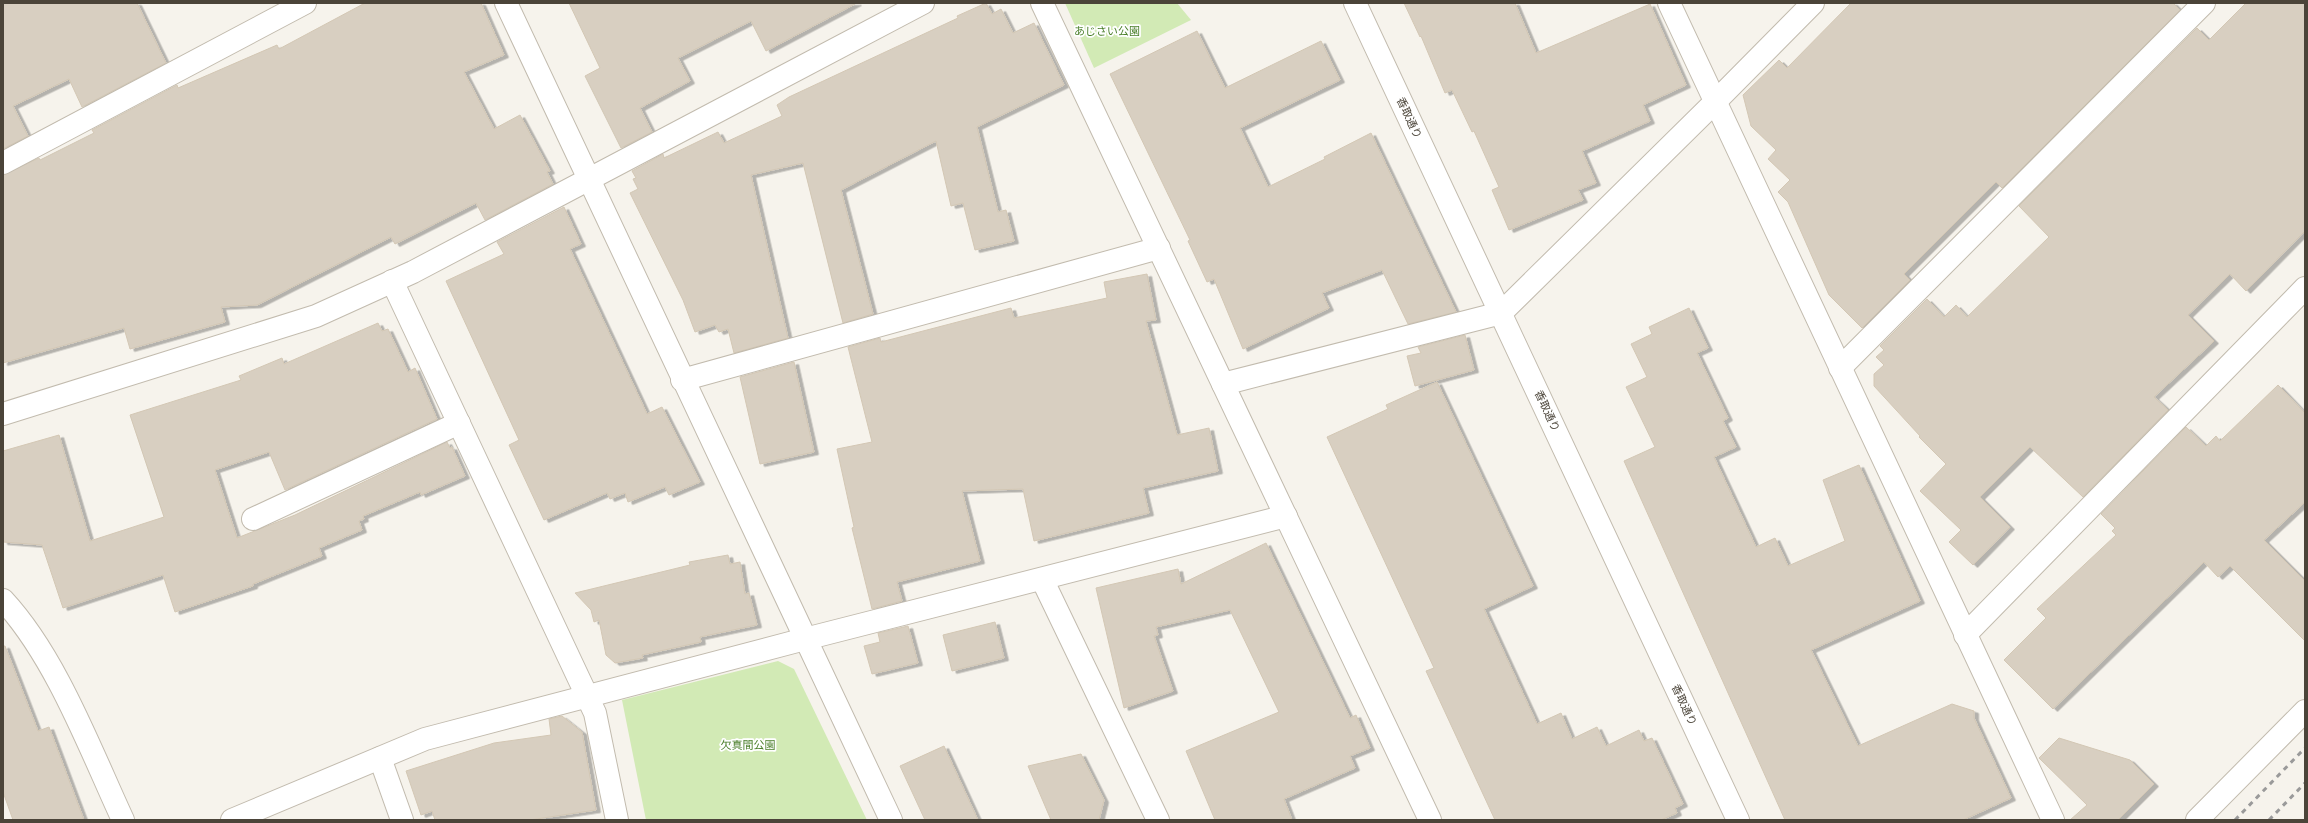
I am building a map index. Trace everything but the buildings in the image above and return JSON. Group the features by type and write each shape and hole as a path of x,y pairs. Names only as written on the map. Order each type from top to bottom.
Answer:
{"street":[{"path":"3,163 305,3"},
{"path":"506,3 682,380 891,820"},
{"path":"3,414 316,316 392,281 588,180 923,3"},
{"path":"1042,3 1430,820"},
{"name":"香取通り","path":"1355,3 1738,820"},
{"path":"1669,3 2053,820"},
{"path":"1223,384 1501,313 1813,3"},
{"path":"1840,368 2204,3"},
{"path":"682,380 1159,248"},
{"path":"392,281 595,713 617,820"},
{"path":"1965,635 2305,288"},
{"path":"253,519 459,423"},
{"path":"232,820 425,739 805,639 1286,516"},
{"path":"1042,579 1158,820"},
{"path":"3,600 27,629 60,686 123,820"},
{"path":"2197,820 2305,711"},
{"path":"380,758 402,820"}],"green space":[{"name":"あじさい公園","path":"1065,3 1177,3 1191,20 1094,68"},
{"name":"欠真間公園","path":"778,661 794,669 867,820 646,820 622,700"}],"railway":[{"path":"2235,820 2305,748"},
{"path":"2269,820 2305,783"}]}
